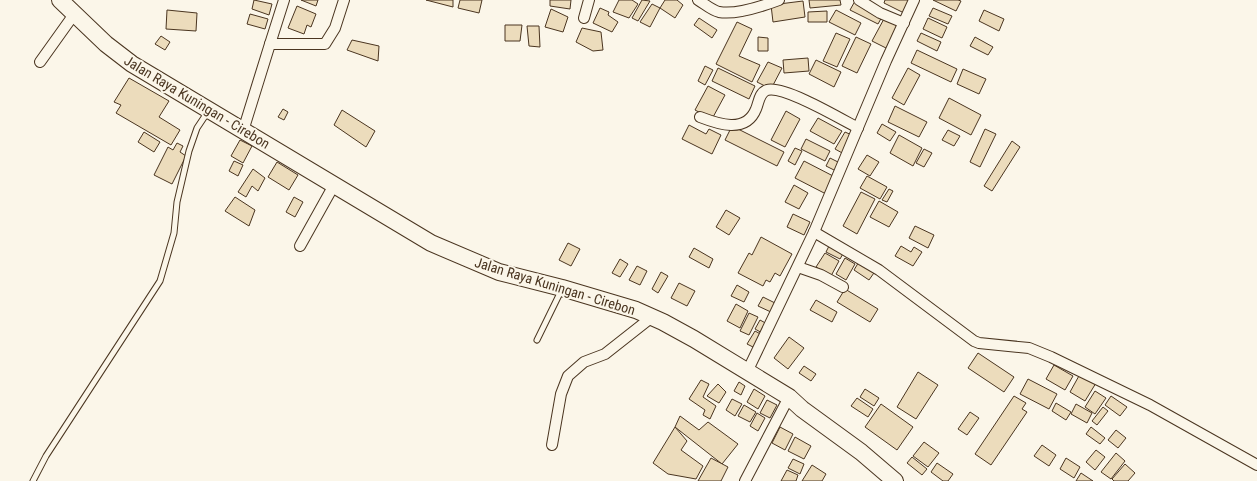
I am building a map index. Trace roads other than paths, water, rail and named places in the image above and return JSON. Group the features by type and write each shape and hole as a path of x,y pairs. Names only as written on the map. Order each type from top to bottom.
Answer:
{"highway":[{"name":"Jalan Raya Kuningan - Cirebon","path":"60,0 119,54 243,131 431,243 499,272 562,288 636,310 652,317 694,339 789,397 802,409 861,452 895,481"}],"street":[{"path":"243,131 284,0"},
{"path":"270,44 325,44 335,28 344,0"},
{"path":"584,18 589,0"},
{"path":"698,0 713,10 735,12 779,0"},
{"path":"859,0 880,13 904,23"},
{"path":"747,372 814,232 914,0"},
{"path":"40,62 74,13"},
{"path":"700,117 729,126 739,125 746,122 752,116 762,94 766,90 780,90 804,100 858,128"},
{"path":"300,246 334,185"},
{"path":"814,232 879,270 974,341 1029,348 1050,357 1150,405 1257,465"},
{"path":"798,267 821,275 843,287"},
{"path":"552,445 561,394 568,376 584,362 605,354 652,317"},
{"path":"745,481 789,397"}],"lane":[{"path":"33,481 46,456 160,281 174,233 177,202 189,151 197,128 209,110"},
{"path":"538,340 562,288"}]}
